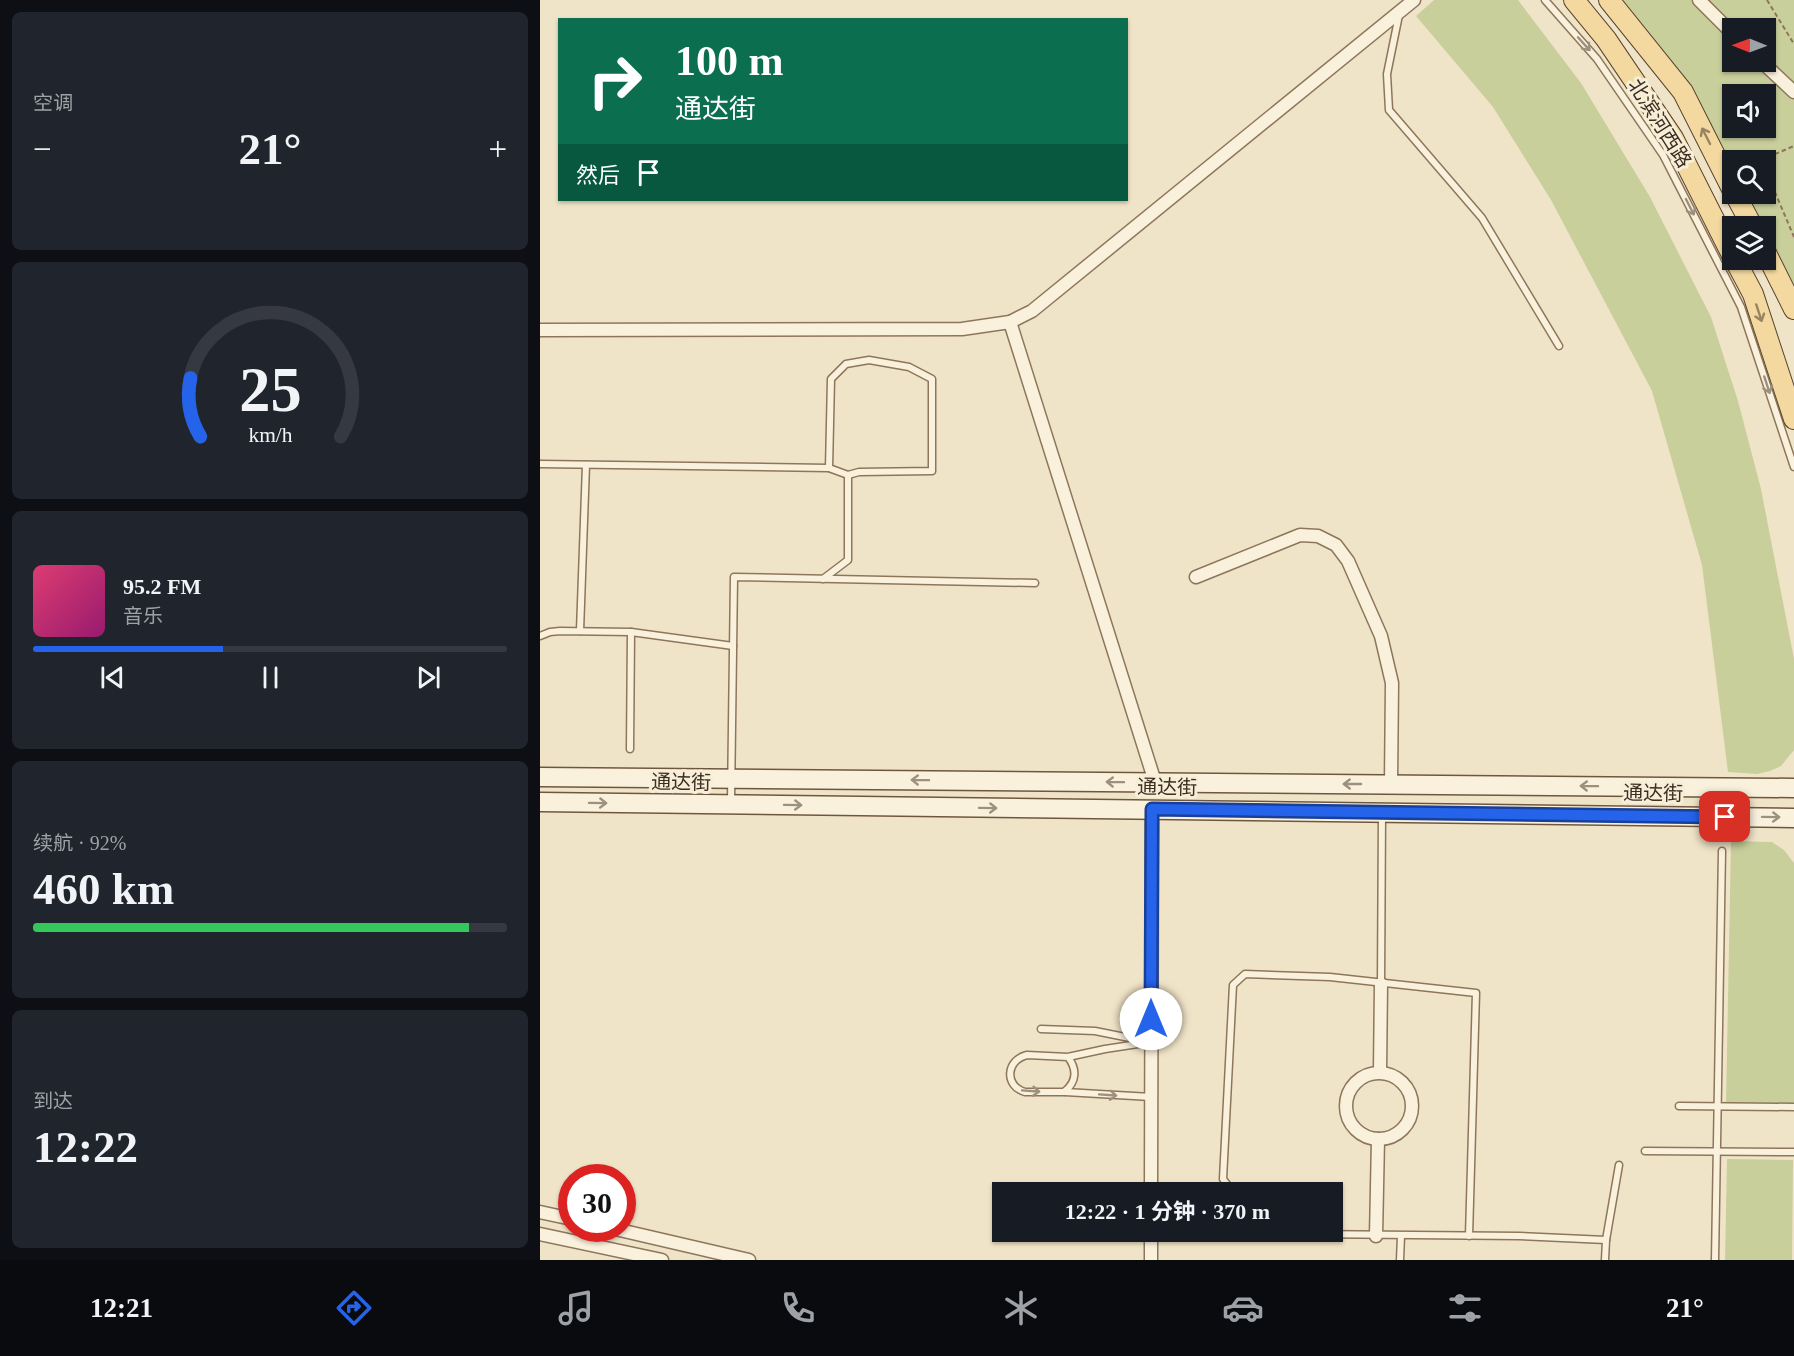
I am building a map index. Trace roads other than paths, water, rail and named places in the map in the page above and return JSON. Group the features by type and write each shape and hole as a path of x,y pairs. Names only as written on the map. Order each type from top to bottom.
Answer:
{"main road":[{"name":"北滨河西路","path":"1574,0 1606,39 1673,138 1722,235"},
{"name":"北滨河西路","path":"1610,0 1683,92 1722,169"},
{"path":"1740,270 1753,294 1794,419"},
{"path":"1774,270 1794,309"},
{"name":"通达街","path":"540,777 1794,788"},
{"name":"通达街","path":"540,802 1794,818"}],"street":[{"path":"540,330 962,329 1010,321 1032,311 1414,0"},
{"path":"1699,0 1722,23"},
{"path":"1773,72 1794,92"},
{"path":"1010,321 1155,782"},
{"path":"1196,577 1300,535 1318,536 1336,545 1348,561 1382,636 1392,683 1391,784"},
{"path":"1151,1182 1152,809"},
{"path":"1380,1072 1381,984"},
{"path":"1380,1072 1393,1076 1403,1083 1410,1094 1412,1107 1409,1119 1402,1130 1391,1137 1378,1139 1366,1136 1355,1128 1348,1117 1346,1105 1349,1092 1357,1082 1368,1074 1380,1072"},
{"path":"1376,1236 1378,1139"},
{"path":"540,1212 558,1216"},
{"path":"540,1234 662,1260"},
{"path":"636,1234 749,1260"},
{"path":"1151,1242 1151,1260"}],"lane":[{"path":"1545,0 1597,59 1663,155 1741,307 1794,467"},
{"path":"1399,12 1387,74 1389,110 1482,218 1559,346"},
{"path":"540,464 830,468 848,475 860,472 932,471 932,379 909,367 869,360 846,364 831,378 830,468"},
{"path":"580,631 586,465"},
{"path":"822,579 848,560 848,475"},
{"path":"731,805 735,577 1035,583"},
{"path":"540,636 550,632 630,632 733,646"},
{"path":"630,632 630,749"},
{"path":"1381,984 1382,812"},
{"path":"1715,1260 1722,851"},
{"path":"1225,1182 1223,1179 1233,985 1245,974 1330,977 1476,993 1469,1236"},
{"path":"1041,1029 1095,1031 1151,1042"},
{"path":"1151,1042 1068,1057 1021,1056 1010,1071 1012,1082 1020,1090 1151,1097"},
{"path":"1064,1092 1072,1085 1075,1075 1068,1057"},
{"path":"1679,1106 1794,1107"},
{"path":"1645,1151 1794,1152"},
{"path":"1605,1260 1606,1240 1619,1165"},
{"path":"1343,1235 1606,1240"},
{"path":"1400,1260 1401,1236"}]}
